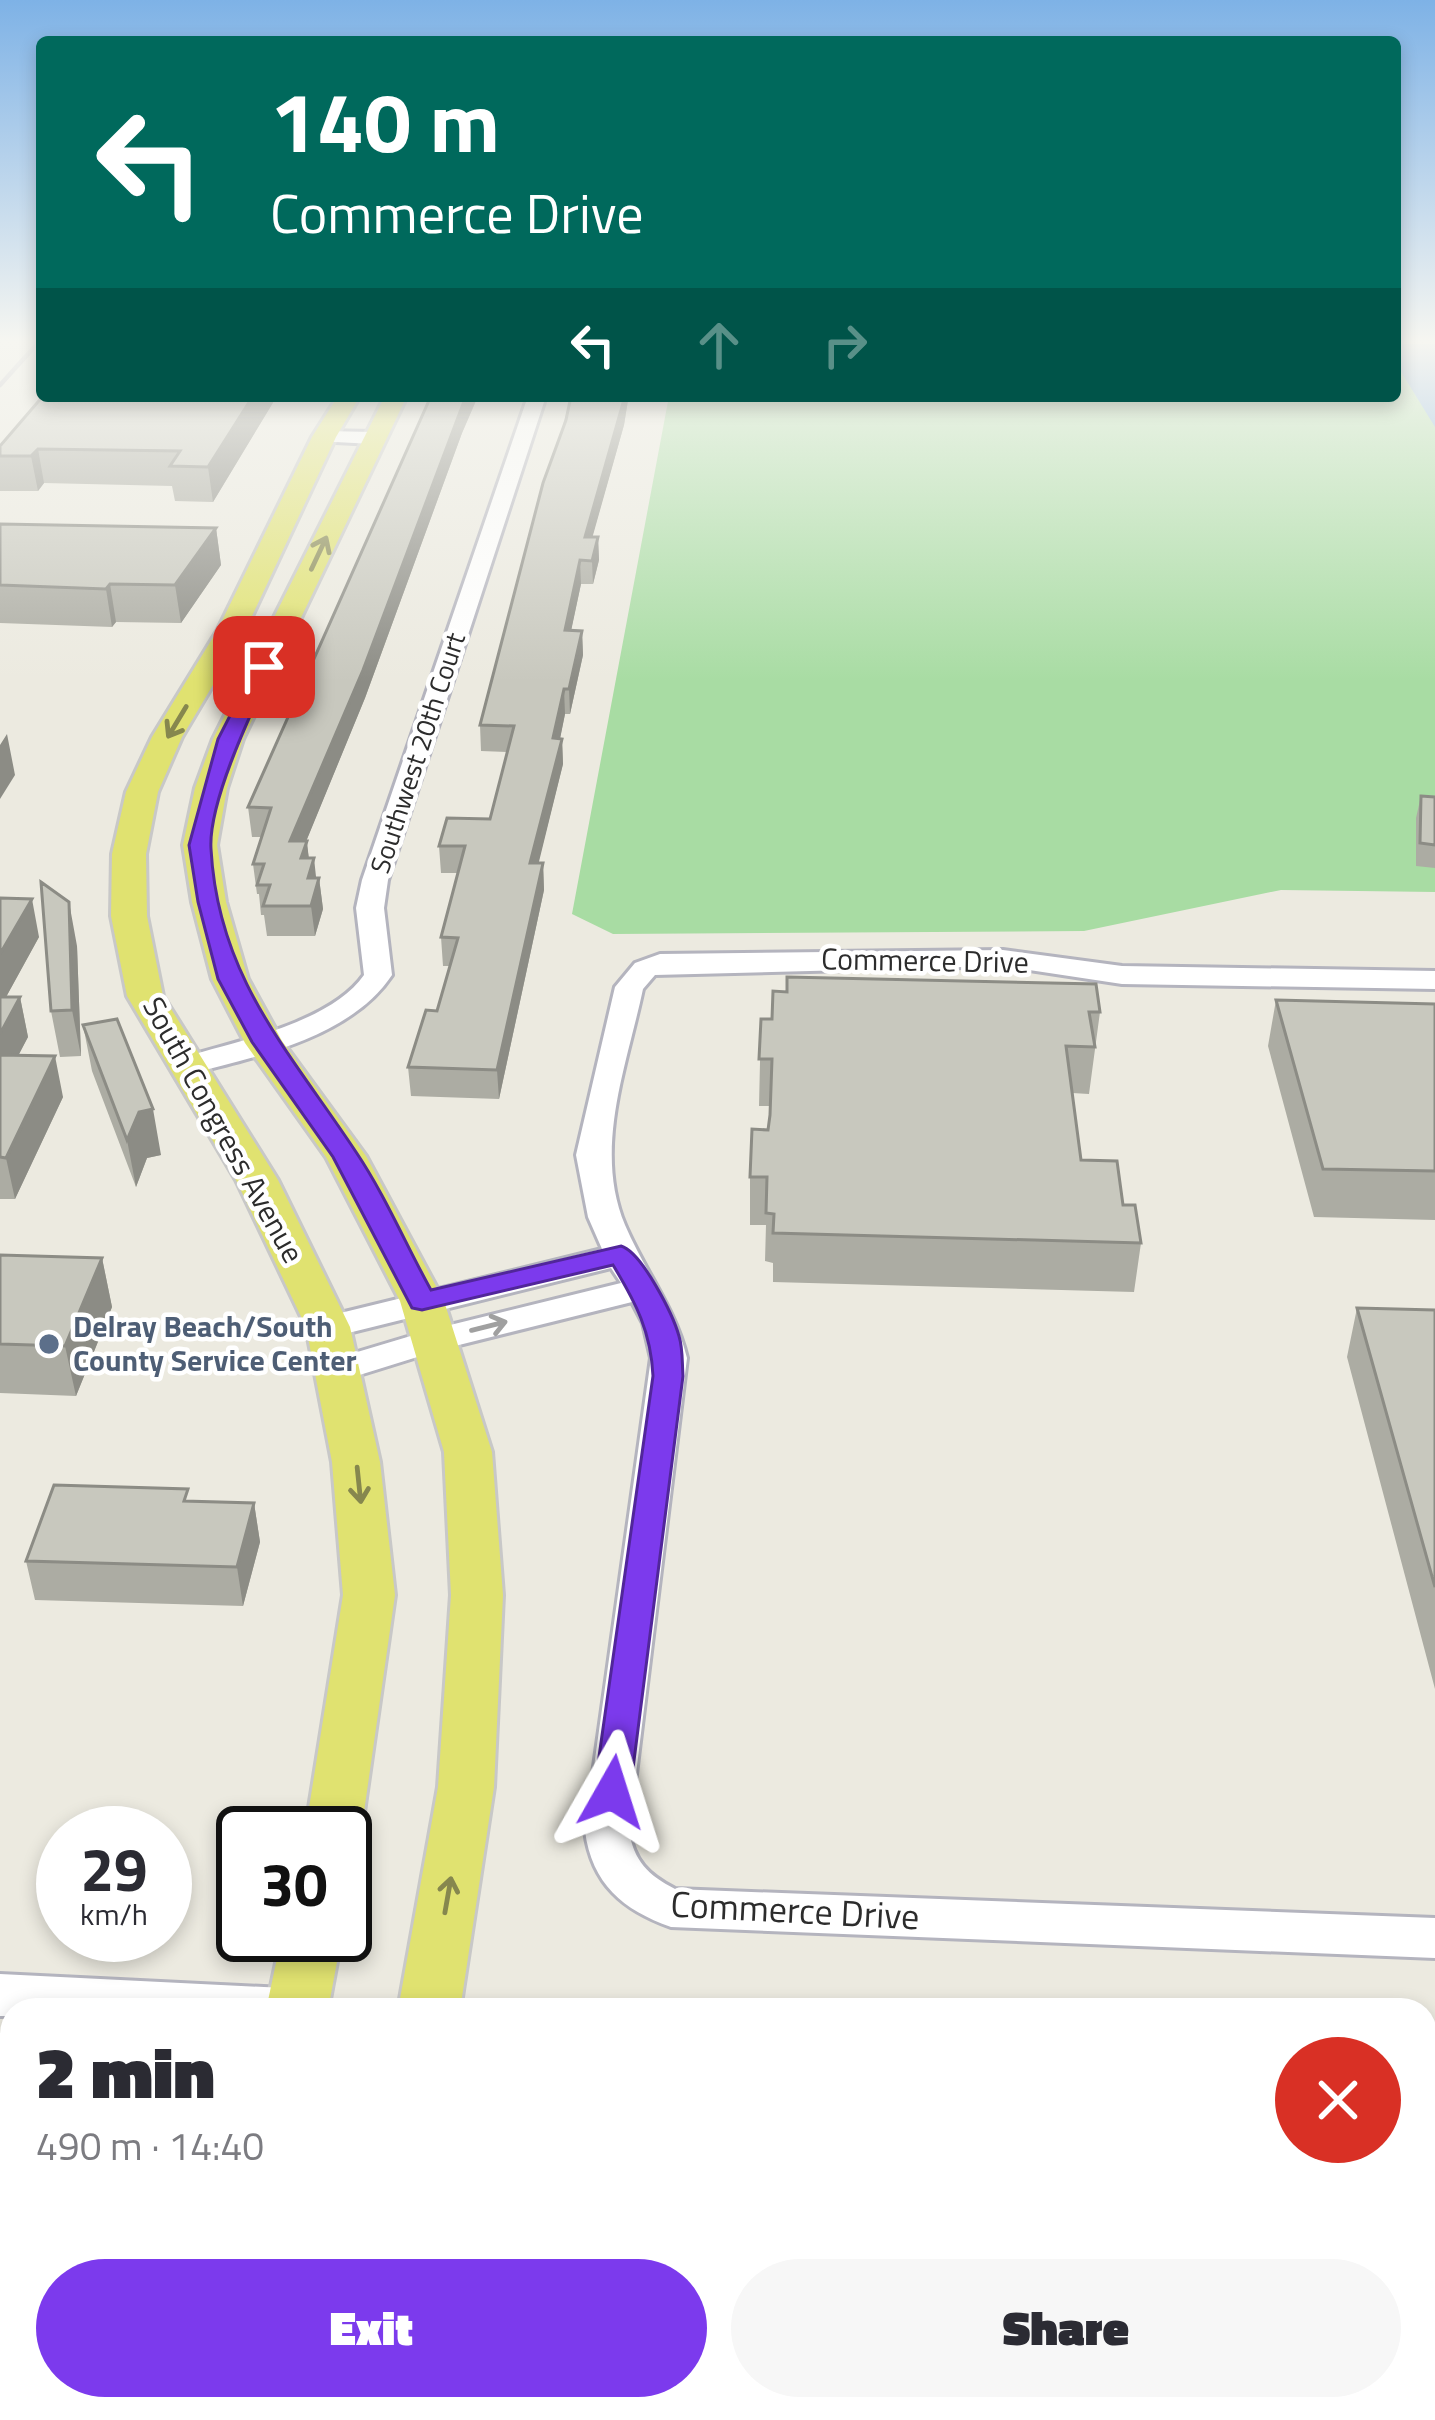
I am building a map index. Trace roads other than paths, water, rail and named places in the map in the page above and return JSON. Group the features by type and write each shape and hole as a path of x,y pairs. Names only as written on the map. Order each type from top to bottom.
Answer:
{"main road":[{"name":"South Congress Avenue","path":"314,457 231,631 167,737 142,792 129,854 129,916 146,996 256,1180 332,1349 356,1462 369,1595 337,1806"},
{"path":"364,457 228,739 200,845 209,902 230,979 264,1042 346,1156 428,1321 468,1452 477,1594 466,1787 431,1998"},
{"path":"301,1998 307,1962"}],"street":[{"name":"Southwest 20th Court","path":"185,1066 264,1042 350,1007 373,986 378,974 370,908 375,880 517,457"},
{"path":"231,631 282,632"},
{"name":"Commerce Drive","path":"1435,980 1122,975 1003,958 660,963 645,969 629,987 592,1155 605,1216 666,1340 668,1376 624,1672 608,1831 615,1867 643,1897 670,1908 1435,1938"},
{"path":"332,1349 621,1255"},
{"path":"428,1321 642,1289"},
{"path":"0,1995 60,1998"}],"place":[{"name":"Delray Beach/South County Service Center","path":"49,1344"}]}
